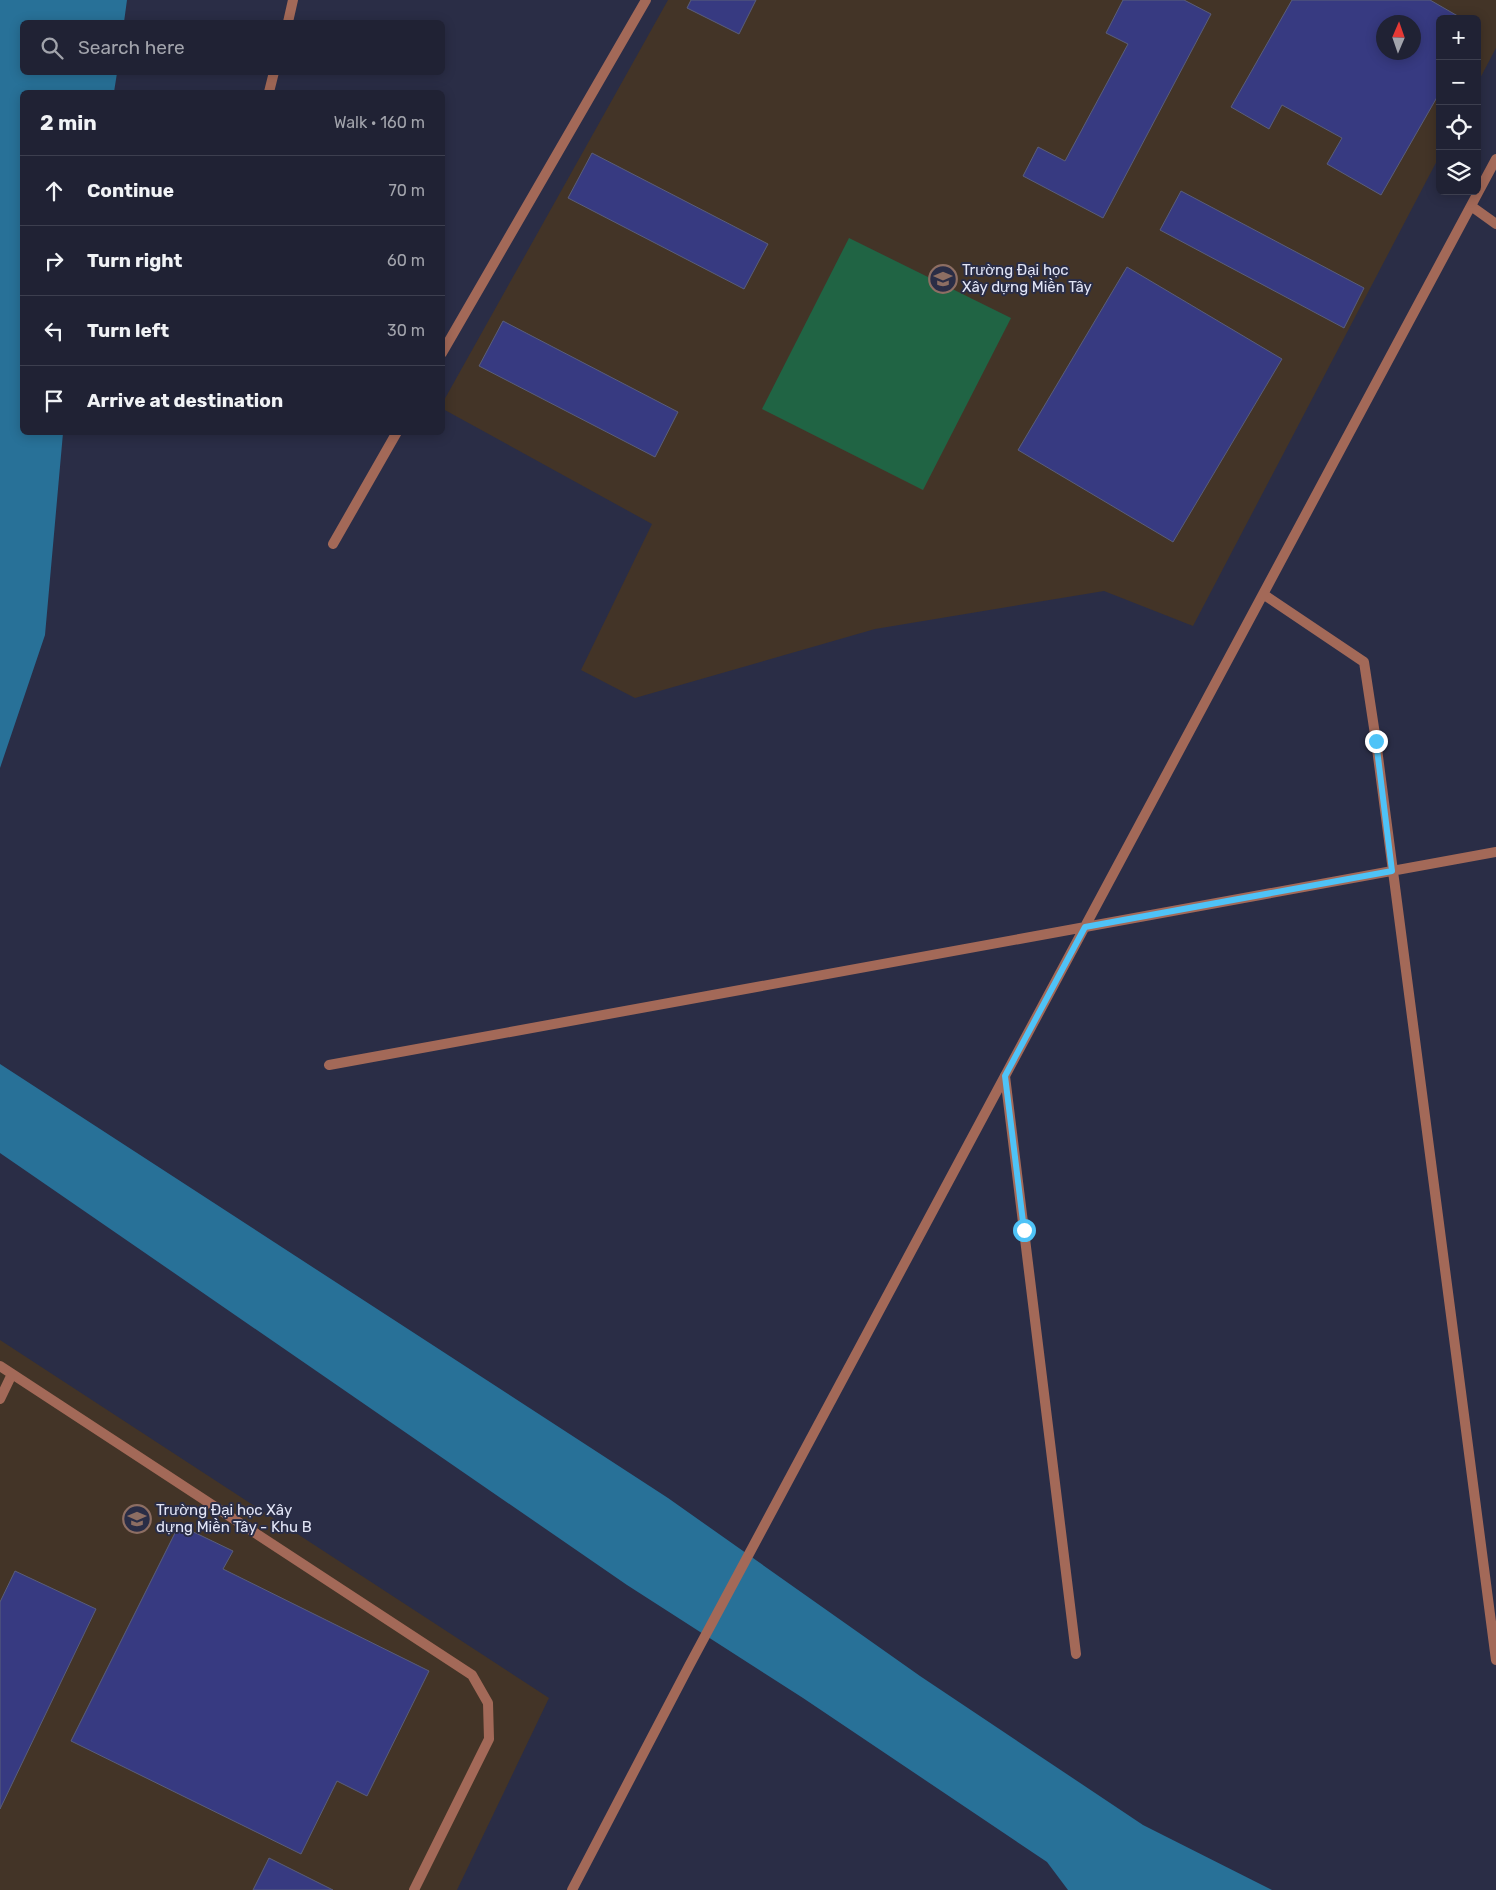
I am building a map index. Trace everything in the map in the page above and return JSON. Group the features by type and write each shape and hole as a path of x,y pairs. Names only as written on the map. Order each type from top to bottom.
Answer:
{"street":[{"path":"288,20 293,0"},
{"path":"445,348 646,0"},
{"path":"270,90 273,75"},
{"path":"572,1890 689,1666 1496,159"},
{"path":"1471,206 1496,224"},
{"path":"332,544 395,435"},
{"path":"1263,594 1364,662 1496,1660"},
{"path":"329,1065 1496,852"},
{"path":"1005,1076 1076,1654"},
{"path":"0,1366 472,1675 488,1702 489,1738 414,1890"},
{"path":"0,1399 12,1374"}],"shaded area":[{"name":"Trường Đại học Xây dựng Miền Tây","path":"668,0 1496,0 1496,48 1481,76 1481,15 1436,15 1436,163 1193,626 1104,591 875,629 635,698 581,670 652,524 445,410 445,398"},
{"name":"Trường Đại học Xây dựng Miền Tây - Khu B","path":"0,1340 549,1698 457,1890 0,1890"}],"green space":[{"path":"849,238 1011,318 923,490 762,409"}],"water":[{"path":"0,0 127,0 124,20 20,20 20,75 117,75 114,90 20,90 20,435 63,435 45,635 0,768"},
{"path":"0,1064 668,1498 920,1676 1143,1825 1272,1890 1068,1890 1047,1862 803,1698 627,1585 0,1153"}],"building":[{"path":"691,0 756,0 739,34 687,8"},
{"path":"1123,0 1184,0 1211,14 1103,218 1023,176 1038,147 1065,161 1128,44 1106,33"},
{"path":"1292,0 1430,0 1456,15 1436,15 1436,99 1381,195 1327,164 1342,138 1282,105 1269,129 1231,107"},
{"path":"592,153 768,244 744,289 568,198"},
{"path":"1181,191 1364,288 1344,328 1160,230"},
{"path":"1127,267 1282,359 1173,542 1018,450"},
{"path":"503,321 678,412 655,457 479,366"},
{"path":"179,1525 233,1551 223,1569 429,1671 367,1796 337,1781 301,1854 71,1741"},
{"path":"15,1571 96,1609 0,1809 0,1602"},
{"path":"269,1858 333,1890 253,1890"}],"place":[{"name":"Trường Đại học Xây dựng Miền Tây","path":"943,279"},
{"name":"Trường Đại học Xây dựng Miền Tây - Khu B","path":"137,1519"}],"route":[{"path":"1024,1230 1005,1076 1085,927 1392,871 1376,741"}]}
